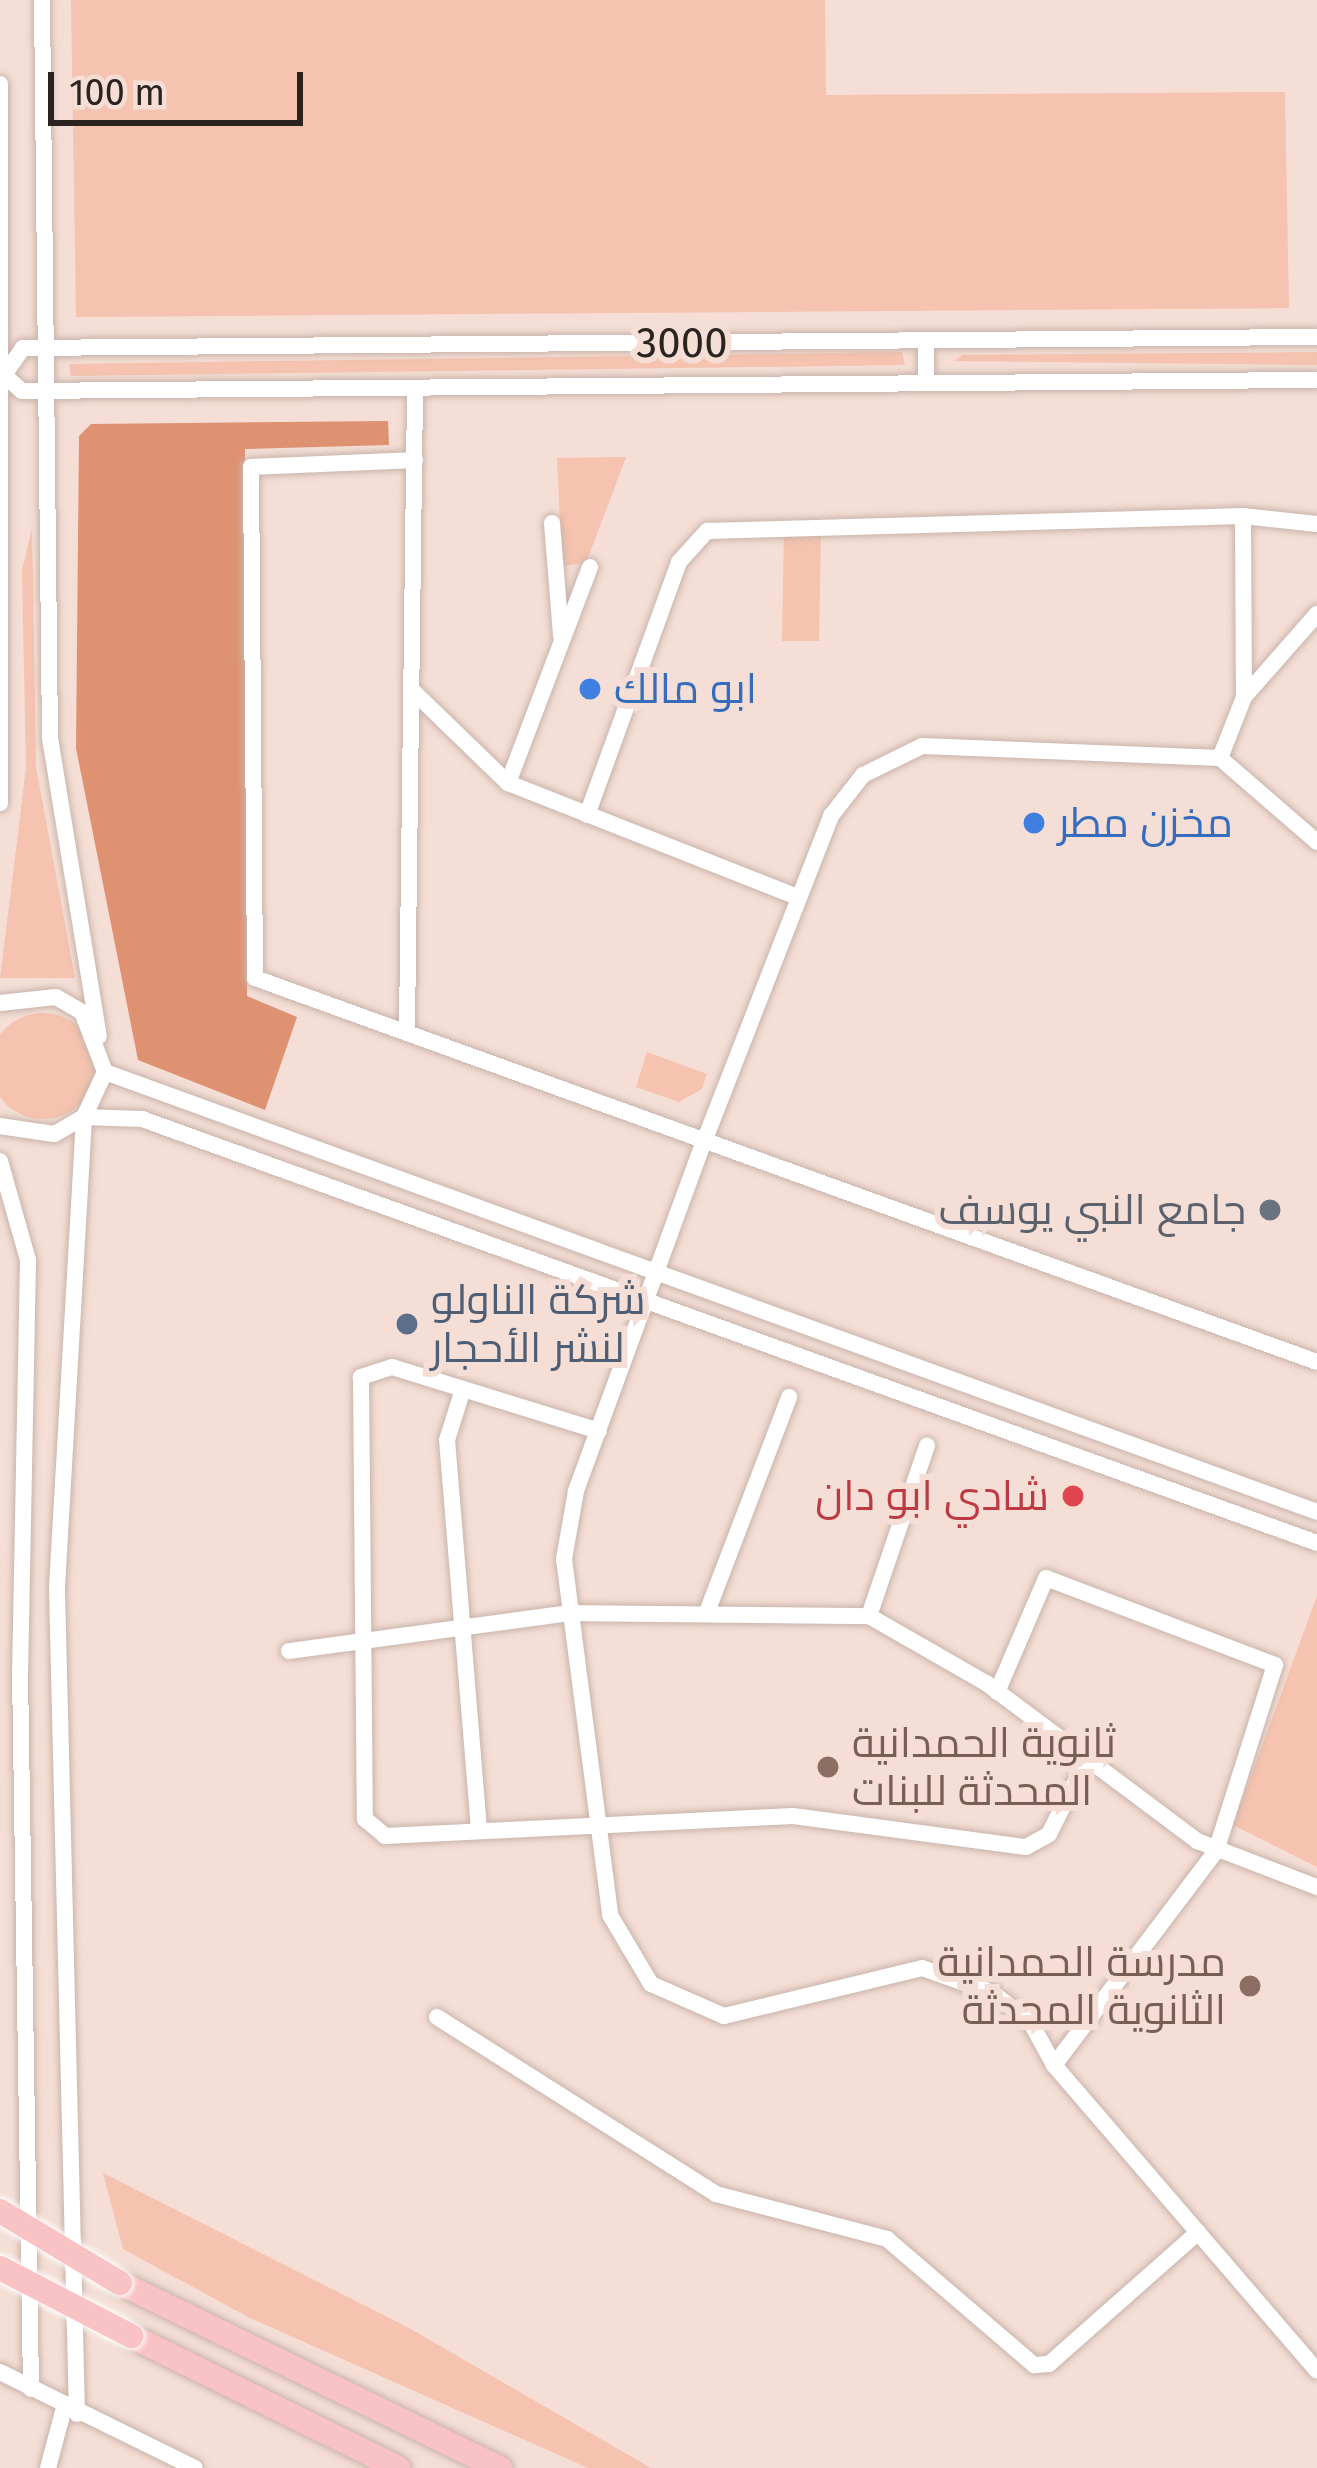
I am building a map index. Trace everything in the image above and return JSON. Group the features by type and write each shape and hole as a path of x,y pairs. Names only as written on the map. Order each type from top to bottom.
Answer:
{"highway":[{"path":"0,2211 120,2282 500,2468"},
{"path":"0,2267 398,2468"}],"street":[{"path":"42,0 50,738 105,1072 84,1117 57,1587 71,2411 48,2468"},
{"path":"0,84 0,802"},
{"name":"3000","path":"46,347 1317,338"},
{"path":"926,341 926,383"},
{"path":"2,375 23,348 46,347"},
{"name":"3000","path":"2,375 22,391 1317,380"},
{"path":"407,1028 415,388"},
{"path":"415,460 251,467 255,978 407,1028 704,1141 1317,1362"},
{"path":"1243,516 1244,697"},
{"path":"587,815 679,562 707,532 1243,516 1317,524"},
{"path":"552,523 562,641"},
{"path":"508,782 590,566"},
{"path":"1220,758 1244,697 1317,614"},
{"path":"414,692 508,782 798,897"},
{"path":"1317,842 1220,758 922,746 863,775 830,816 704,1141 599,1431 564,1559 604,1820 610,1915 625,1953 685,2006 765,2014 879,1976 956,1974 1031,2023 1054,2065 1317,2371"},
{"path":"0,1003 56,997 99,1036"},
{"path":"105,1072 1317,1512"},
{"path":"0,1126 54,1134 84,1117 142,1118 1317,1543"},
{"path":"0,1161 28,1260 20,1672 31,2389"},
{"path":"599,1431 392,1367 362,1376 359,1641 365,1819 385,1836 604,1820 835,1819 1026,1847 1049,1834 1086,1761"},
{"path":"464,1389 448,1440 479,1829"},
{"path":"709,1607 789,1397"},
{"path":"869,1616 927,1446"},
{"path":"997,1691 1046,1578 1275,1665 1216,1851 1054,2065"},
{"path":"289,1651 569,1613 709,1607 869,1616 997,1691 1086,1761 1216,1851 1317,1887"},
{"path":"437,2017 716,2194 887,2239 1034,2365 1049,2364 1198,2232"},
{"path":"0,2372 71,2411 195,2468"}],"shaded area":[{"path":"71,0 825,0 826,95 1285,92 1289,308 76,317"},
{"path":"902,352 905,365 71,376 69,364"},
{"path":"1317,352 1317,365 953,361 963,355"},
{"path":"388,421 389,445 245,449 247,996 297,1017 265,1110 138,1060 76,748 79,436 91,424"},
{"path":"626,457 586,563 562,566 557,458"},
{"path":"32,528 36,767 75,978 0,978 26,768 22,571"},
{"path":"784,529 821,530 819,641 782,641"},
{"path":"43,1013 63,1017 81,1028 92,1046 96,1066 92,1086 81,1104 63,1115 43,1119 23,1115 5,1104 -6,1086 -10,1066 -6,1046 5,1028 23,1017"},
{"path":"647,1052 707,1074 702,1089 679,1102 636,1087"},
{"path":"1317,1596 1317,1867 1233,1825"},
{"path":"103,2173 409,2328 651,2468 588,2468 250,2318 123,2249"}],"place":[{"name":"ابو مالك","path":"590,689"},
{"name":"مخزن مطر","path":"1034,823"},
{"name":"جامع النبي يوسف","path":"1270,1210"},
{"name":"شركة الناولو لنشر الأحجار","path":"407,1324"},
{"name":"شادي ابو دان","path":"1073,1496"},
{"name":"ثانوية الحمدانية المحدثة للبنات","path":"828,1767"},
{"name":"مدرسة الحمدانية الثانوية المحدثة","path":"1250,1986"}]}
